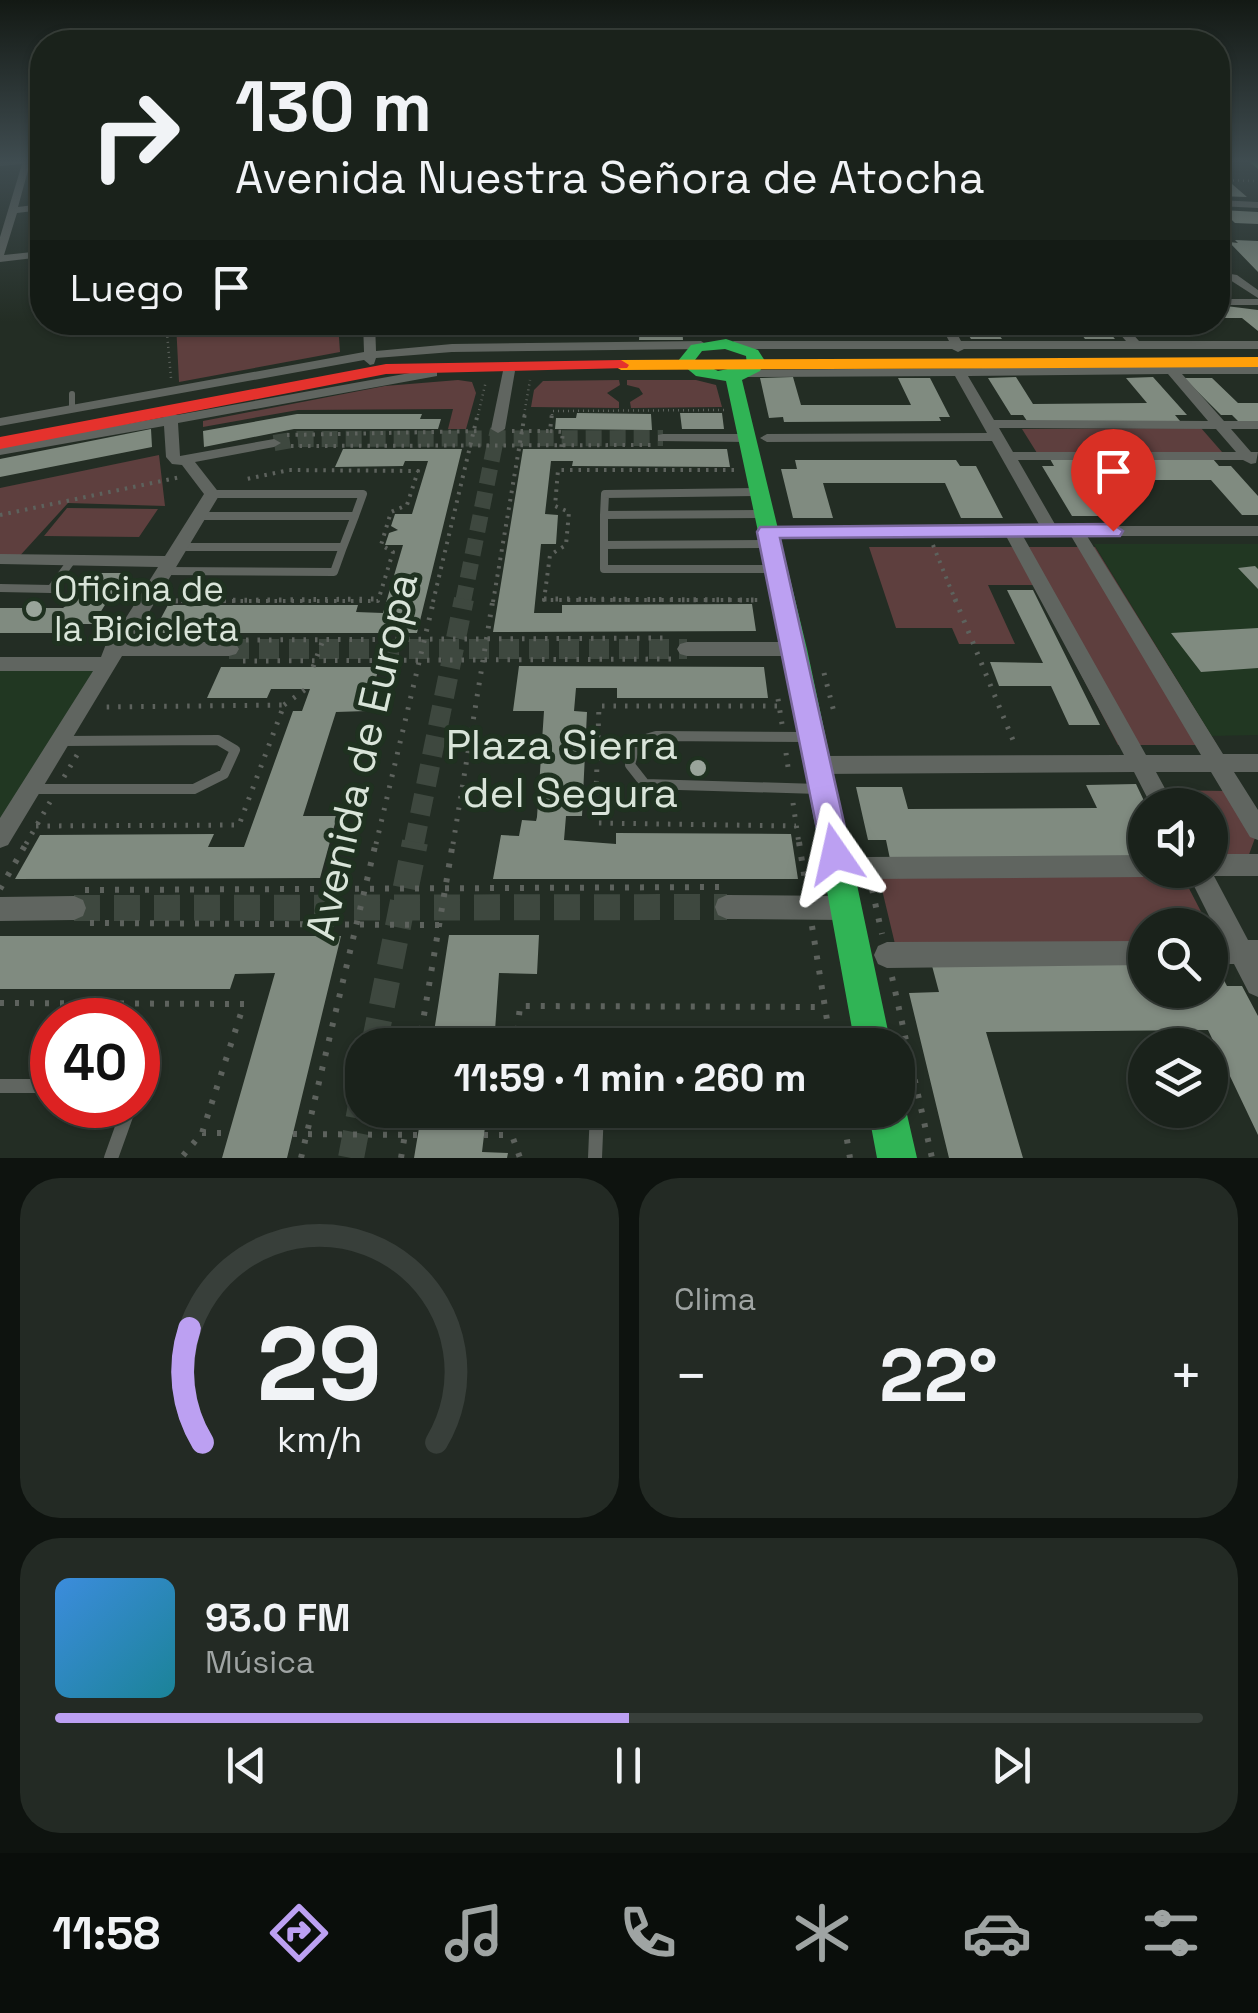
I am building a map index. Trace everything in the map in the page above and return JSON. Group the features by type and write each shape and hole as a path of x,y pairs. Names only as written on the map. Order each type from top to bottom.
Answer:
{"main road":[{"path":"0,447 386,370 483,364 1258,349"},
{"path":"0,430 370,358 498,354 1258,362"},
{"path":"722,359 749,438 766,569 795,649 871,1028"},
{"path":"890,1128 896,1158"}],"street":[{"path":"12,214 0,257 30,255"},
{"path":"1230,277 1258,298"},
{"path":"1230,301 1258,298"},
{"path":"0,422 72,402 370,358 369,335"},
{"path":"952,335 958,348"},
{"path":"1126,335 1136,346"},
{"path":"0,447 421,373 958,348 1258,349"},
{"path":"722,359 959,371 1258,370"},
{"path":"498,430 509,370"},
{"path":"1171,370 1254,460"},
{"path":"959,371 1051,532"},
{"path":"0,838 108,657 212,494 191,468 173,457 171,417"},
{"path":"663,442 1258,425"},
{"path":"191,468 278,442"},
{"path":"1008,456 1254,460"},
{"path":"761,515 927,532 1258,530"},
{"path":"1076,531 1258,830"},
{"path":"1012,532 1154,788"},
{"path":"0,560 72,560 165,567"},
{"path":"687,649 795,649"},
{"path":"0,664 235,650"},
{"path":"818,766 1258,763"},
{"path":"1228,865 1258,865"},
{"path":"868,868 1128,866"},
{"path":"1209,888 1250,952 1258,984"},
{"path":"727,897 844,897"},
{"path":"8,899 80,907"},
{"path":"887,955 1128,952"}],"lane":[{"path":"165,567 334,572 363,494 212,494"},
{"path":"761,515 604,494 604,570 766,569"},
{"path":"604,515 761,515"},
{"path":"604,545 761,515"},
{"path":"198,516 355,516"},
{"path":"165,567 343,547"},
{"path":"0,588 51,589 72,560"},
{"path":"812,737 656,736 636,742 628,760 630,770 645,784 822,789"},
{"path":"29,789 194,789 224,774 235,750 218,740 58,741"},
{"path":"0,1086 30,1086"},
{"path":"111,1158 122,1128"},
{"path":"595,1158 596,1128"}],"path":[{"path":"167,335 171,386"},
{"path":"722,359 728,410 749,438 761,515"},
{"path":"423,1028 532,370"},
{"name":"Avenida de Europa","path":"301,1158 488,371"},
{"path":"550,431 552,411 728,410"},
{"path":"278,442 498,430 563,432 561,447"},
{"path":"278,442 561,447 663,442"},
{"path":"558,470 560,461"},
{"path":"0,515 191,468"},
{"path":"927,532 1024,766"},
{"path":"157,614 172,588 165,567"},
{"path":"762,600 766,569"},
{"path":"235,650 323,640 487,639 687,649"},
{"path":"314,664 323,640"},
{"path":"235,650 314,664 484,661 687,649"},
{"path":"36,826 239,824 284,706 306,689"},
{"path":"777,690 828,1028"},
{"path":"112,692 104,707 284,706"},
{"path":"779,706 600,706 596,823 796,826"},
{"path":"8,899 0,890 85,741"},
{"path":"80,907 365,888 727,897"},
{"path":"807,897 844,897"},
{"path":"80,907 357,924 440,924"},
{"path":"0,1003 244,1004 202,1133 181,1158"},
{"path":"518,1028 520,1006 825,1006"},
{"path":"401,1158 406,1128"},
{"path":"511,1128 520,1158"},
{"path":"845,1128 850,1158"},
{"path":"202,1133 229,1133"},
{"path":"293,1134 418,1135"},
{"path":"484,1134 512,1135"}],"shaded area":[{"path":"177,335 339,335 340,352 179,382"},
{"path":"619,380 620,385 607,393 619,402 619,408 531,407 534,390 543,381"},
{"path":"627,380 696,380 716,385 722,407 631,408 630,402 643,394 639,388 627,385"},
{"path":"472,382 476,393 466,429 448,429 453,409 298,410 203,427 203,421 385,386"},
{"path":"1201,428 1222,452 1037,453 1022,429"},
{"path":"159,455 165,506 68,503 16,560 0,559 0,488"},
{"path":"67,508 158,509 139,537 44,536"},
{"path":"1094,544 1258,544 1258,735 1211,736"},
{"path":"869,547 1095,547 1217,745 1118,745 1034,585 988,585 1015,644 959,644 952,628 896,628"},
{"path":"0,664 104,664 0,838"},
{"path":"1228,794 1255,838 1247,860 1228,857"},
{"path":"1128,875 1128,888 1189,888 1199,908 1128,908 1128,943 895,944 879,877"}],"building":[{"path":"1230,214 1258,214 1258,224 1235,223"},
{"path":"1235,240 1258,241 1258,272 1230,242 1238,243"},
{"path":"1230,306 1258,310 1258,331 1242,318 1230,318"},
{"path":"639,335 683,335 683,340 639,340"},
{"path":"968,335 999,335 1002,339 971,339"},
{"path":"1082,335 1112,335 1115,339 1085,339"},
{"path":"793,377 801,405 911,405 898,378 930,378 950,417 939,417 941,421 784,422 783,417 769,418 760,378"},
{"path":"1016,377 1033,404 1147,403 1126,378 1153,377 1187,415 1175,415 1180,421 1027,421 1023,415 1011,415 988,378"},
{"path":"1184,378 1212,378 1238,403 1258,403 1258,421 1238,421 1232,415 1221,415"},
{"path":"577,413 651,414 652,430 555,429 556,418 576,418"},
{"path":"680,413 722,413 724,429 682,429"},
{"path":"297,414 422,414 420,419 441,419 438,429 294,429 204,447 203,431"},
{"path":"151,429 152,447 0,477 0,459"},
{"path":"343,449 462,449 417,633 153,633 168,605 358,605 356,612 383,613 403,545 385,545 389,533 398,530 391,526 395,514 412,514 428,461 405,461 403,466 335,467"},
{"path":"523,449 727,449 730,467 572,466 573,461 551,461 545,514 558,515 556,544 541,544 534,613 562,613 562,605 752,604 756,631 493,632"},
{"path":"1050,459 1213,459 1219,466 1231,466 1258,496 1258,515 1242,515 1211,480 1083,480 1106,516 1072,516 1042,466 1054,466"},
{"path":"795,460 956,460 960,466 976,466 1003,518 961,518 945,483 823,483 833,518 793,518 781,469 797,469"},
{"path":"1238,568 1258,569 1258,589"},
{"path":"85,573 125,573 93,624 77,624 71,633 0,633 0,608 63,608 74,600 67,600 73,592 80,592 84,585 77,585"},
{"path":"1007,590 1033,590 1100,725 1069,725 1051,686 999,686 990,662 1043,663"},
{"path":"1258,628 1258,668 1201,672 1171,633"},
{"path":"519,666 764,667 768,698 617,698 617,688 576,688 574,711 587,712 582,816 566,816 564,840 616,844 616,833 791,834 798,879 493,879 501,835 519,836 522,820 536,821 537,817 544,711 513,711"},
{"path":"221,667 379,667 367,711 336,712 303,816 337,816 320,878 15,879 40,835 214,834 208,847 244,847 293,711 302,711 310,689 271,689 267,698 207,698"},
{"path":"1136,784 1138,788 1128,788 1128,859 890,859 886,840 868,840 856,787 902,787 908,809 1097,808 1086,785"},
{"path":"449,935 539,935 537,974 499,973 495,1028 435,1028"},
{"path":"0,936 341,936 287,1158 222,1158 275,973 235,974 230,989 0,989"},
{"path":"1128,960 1128,1008 1228,1008 1228,986 1242,986 1258,1016 1258,1135 1228,1072 1228,1028 986,1032 1023,1158 949,1158 909,993 939,992 931,962"},
{"path":"419,1128 485,1128 482,1152 508,1153 507,1158 414,1158"}],"tunnel":[{"path":"496,438 498,429"},
{"path":"274,443 298,439 496,438"},
{"path":"463,602 496,438"},
{"path":"496,438 663,438"},
{"path":"454,649 464,599"},
{"path":"229,649 454,649"},
{"path":"414,844 454,649"},
{"path":"454,649 687,649"},
{"path":"402,907 415,842"},
{"path":"74,908 402,907"},
{"path":"377,1028 402,907"},
{"path":"402,907 727,907"},
{"path":"351,1158 357,1128"}],"traffic: fast":[{"path":"726,344 752,353 757,361 754,368 718,377 686,361 697,348 726,344"},
{"path":"737,375 734,380 795,649 870,1028"},
{"path":"891,1128 897,1158"}],"traffic: slow":[{"path":"621,365 1258,362"}],"traffic: jam":[{"path":"0,443 386,369 621,365"}],"place":[{"name":"Oficina de la Bicicleta","path":"34,609"},
{"name":"Plaza Sierra del Segura","path":"698,768"}],"route":[{"path":"835,854 768,532 1113,531"}]}
